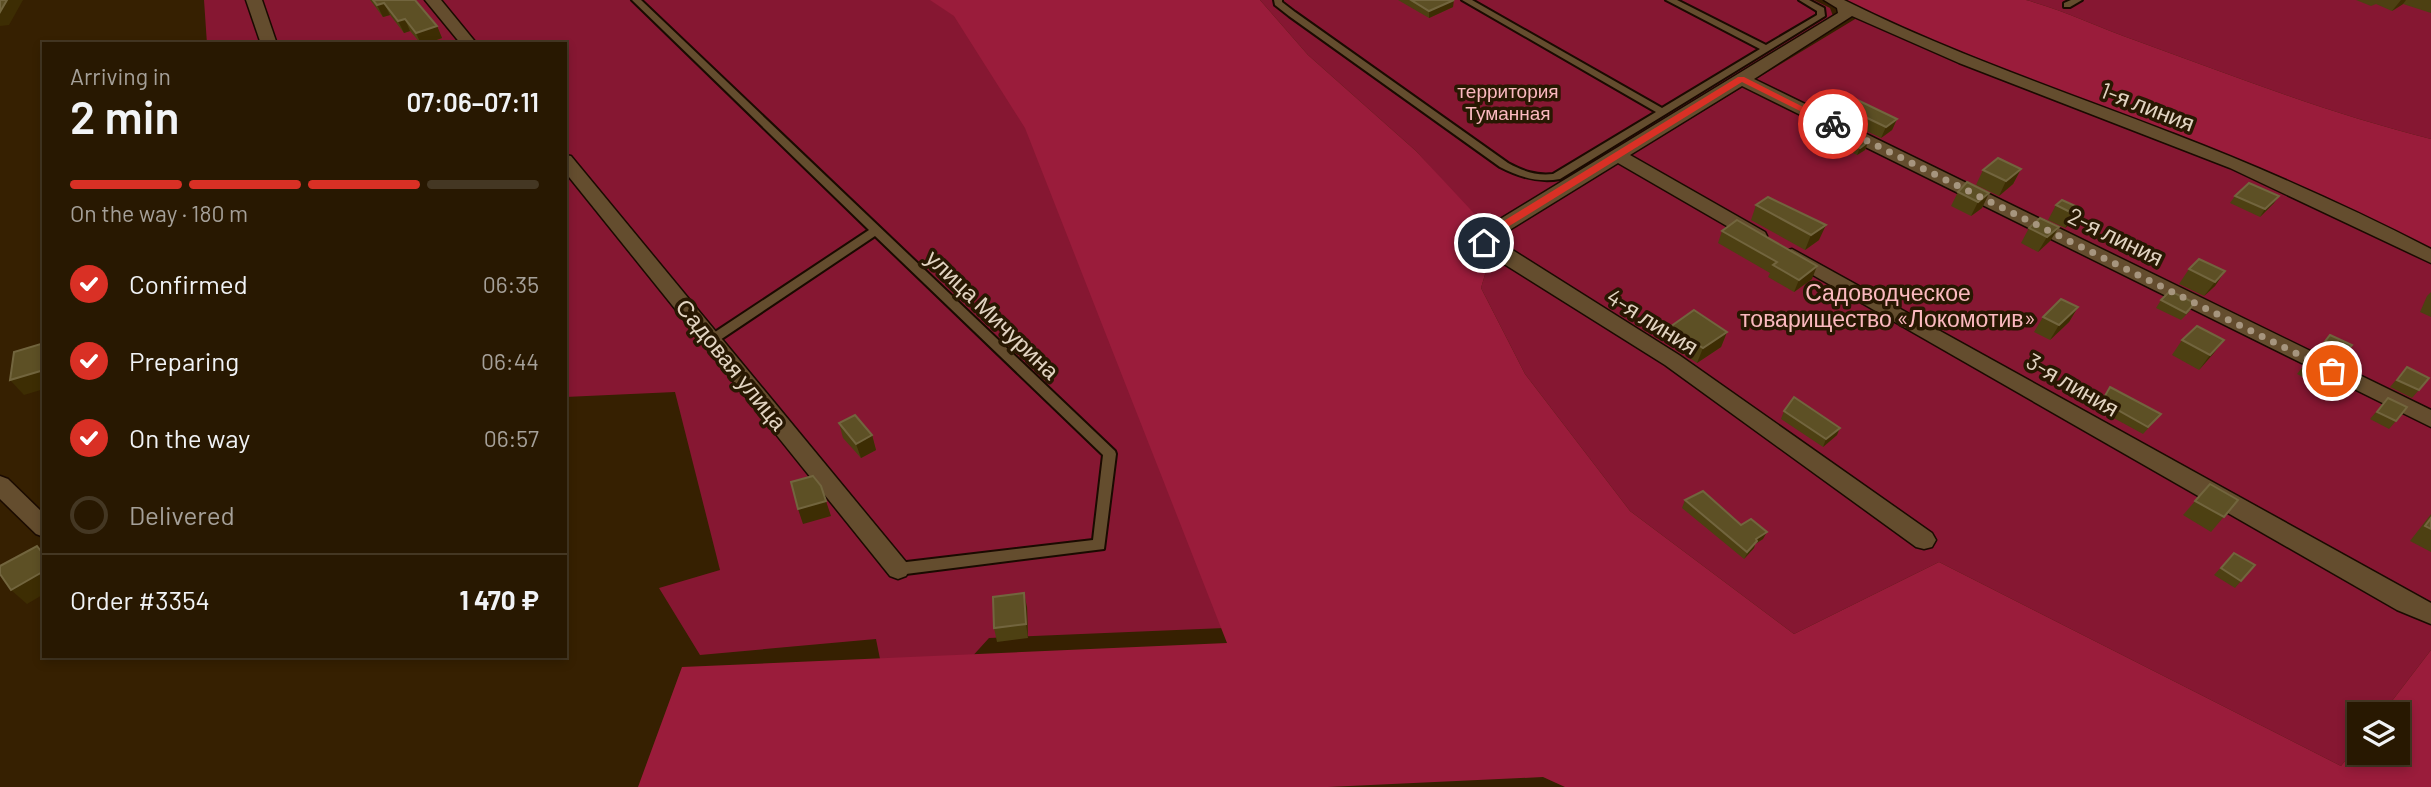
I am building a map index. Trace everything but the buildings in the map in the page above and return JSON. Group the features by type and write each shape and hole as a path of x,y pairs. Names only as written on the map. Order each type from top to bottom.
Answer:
{"street":[{"path":"254,0 268,42"},
{"path":"433,0 467,42"},
{"path":"1611,152 1837,21 1846,14 1838,3"},
{"name":"1-я линия","path":"1838,3 1875,22 2024,83 2236,165 2431,257"},
{"name":"2-я линия","path":"1741,79 2431,419"},
{"name":"4-я линия","path":"1611,152 1487,236 1484,243 1672,360 1924,540"},
{"name":"3-я линия","path":"1611,152 2414,608 2431,614"},
{"name":"Садовая улица","path":"567,162 898,569"},
{"path":"0,485 42,526"}],"lane":[{"name":"улица Мичурина","path":"636,0 1110,454 1099,545 898,569"},
{"path":"1278,0 1278,3 1292,14 1521,175 1541,179 1556,177 1611,152 1662,112 1821,16 1821,10 1803,0"},
{"path":"1466,0 1662,112"},
{"path":"1670,0 1766,49"},
{"path":"2067,5 2078,0"},
{"path":"713,340 875,231"}],"green space":[{"path":"204,0 947,0 1044,119 1274,626 989,638 949,682 881,664 876,639 700,655 659,588 720,570 675,392 567,397 567,42 207,42"},
{"name":"территория Туманная","path":"1260,0 1814,0 1830,8 1833,16 1488,231 1416,151 1308,55"},
{"path":"2026,0 2431,0 2431,139 2282,94"},
{"name":"Садоводческое товарищество «Локомотив»","path":"1865,13 2264,173 2431,253 2431,650 2391,702 2347,702 2347,758 2341,766 1939,562 1794,634 1630,511 1525,374 1481,288 1496,237"}],"shaded area":[{"path":"930,0 1260,0 1308,55 1416,151 1496,237 1481,288 1525,374 1630,511 1794,634 1939,562 2341,766 2347,758 2347,765 2410,765 2410,702 2391,702 2431,650 2431,787 1565,787 1543,777 1328,787 638,787 682,667 1227,643 1025,128 954,16"},
{"path":"1840,0 2026,0 2282,94 2431,139 2431,253 2264,173 1865,13"}],"way so far":[{"path":"1833,124 2332,371"}],"route":[{"path":"1484,243 1487,236 1494,231 1741,79 1833,124"}]}
